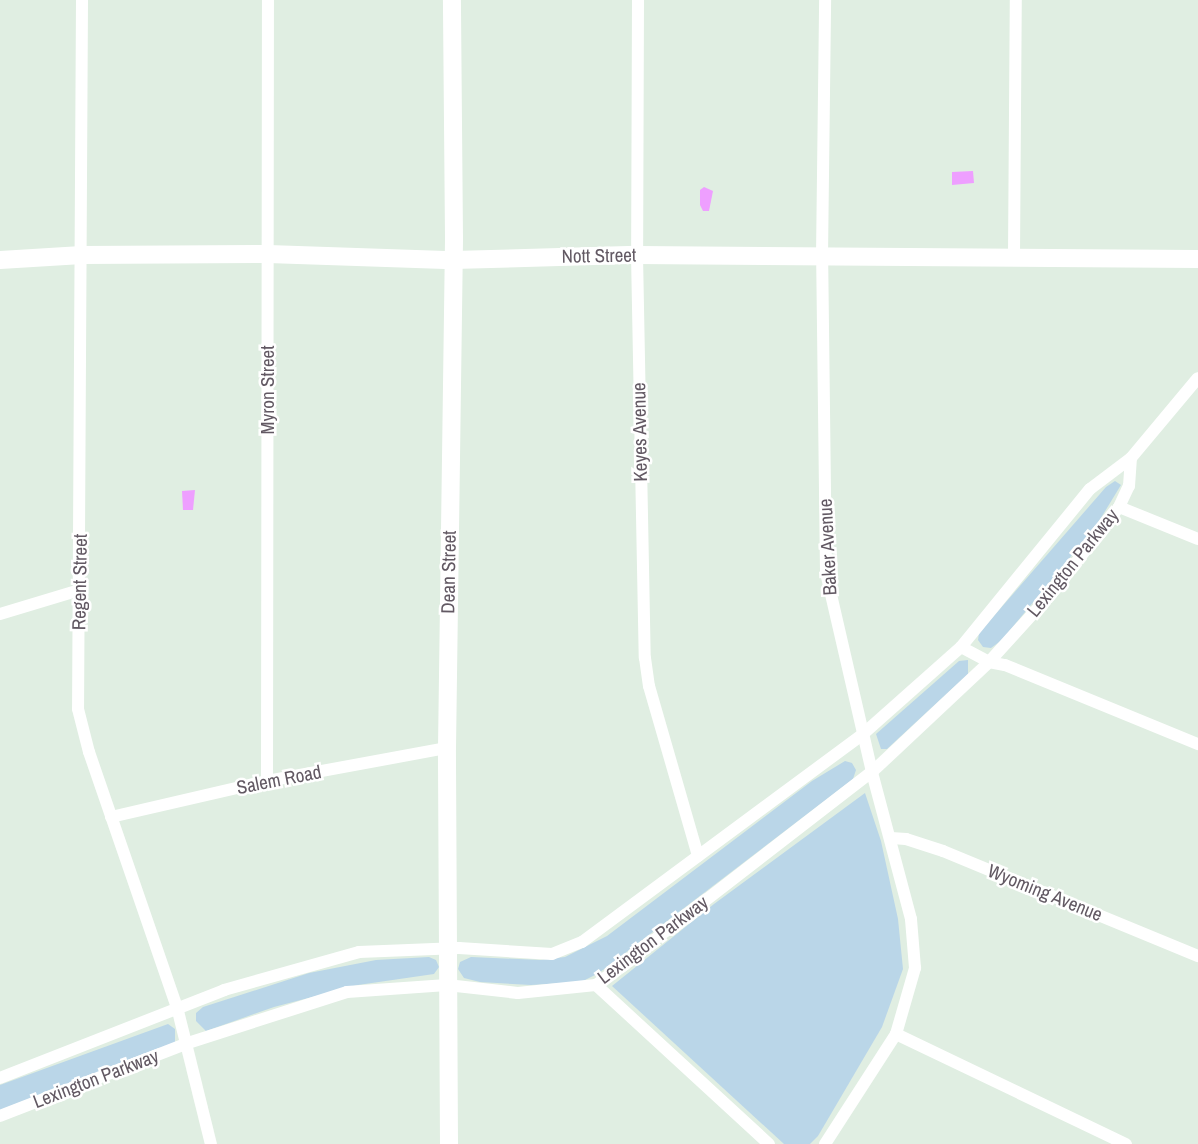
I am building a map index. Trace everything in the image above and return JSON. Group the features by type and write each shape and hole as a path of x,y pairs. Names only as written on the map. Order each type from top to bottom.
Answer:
{"main road":[{"name":"Dean Street","path":"449,1144 447,748 453,260 452,0"},
{"name":"Nott Street","path":"0,260 82,255 268,254 453,260 637,255 1198,258"}],"street":[{"name":"Regent Street","path":"82,0 78,709 111,817 177,1007 211,1144"},
{"name":"Myron Street","path":"267,781 268,0"},
{"name":"Keyes Avenue","path":"638,0 637,255 645,658 649,686 698,856"},
{"name":"Baker Avenue","path":"825,0 822,256 826,573 872,772 911,919 915,968 896,1034 825,1144"},
{"path":"1014,256 1016,0"},
{"name":"Lexington Parkway","path":"0,1078 224,990 359,952 447,948 552,954 582,942 863,734 961,647 1090,489 1130,458 1198,378"},
{"name":"Lexington Parkway","path":"0,1116 188,1043 347,992 447,985 518,993 596,985 872,772 989,662 1057,587 1119,507 1129,486 1130,458"},
{"path":"1119,507 1198,539"},
{"path":"0,614 80,590"},
{"path":"961,647 989,662 1004,665 1198,744"},
{"name":"Salem Road","path":"111,817 267,781 447,748"},
{"name":"Wyoming Avenue","path":"891,838 906,839 943,850 1198,956"},
{"path":"596,985 769,1144"},
{"path":"896,1034 1126,1144"}],"shaded area":[{"path":"973,171 974,183 952,185 952,172"},
{"path":"704,187 713,191 709,211 703,211 700,205 700,190"},
{"path":"1115,481 1121,485 1096,526 1002,640 991,648 983,647 978,640 979,633 1106,487"},
{"path":"195,490 193,510 183,510 182,491"},
{"path":"968,660 968,674 887,749 881,749 876,734 959,661"},
{"path":"845,761 852,763 856,770 853,779 599,973 581,982 531,985 480,982 464,978 458,969 460,962 471,957 540,960 565,957 607,936 812,781"},
{"path":"865,793 881,841 898,919 903,969 882,1027 818,1136 810,1144 784,1144 612,986 714,904"},
{"path":"429,957 436,960 439,967 434,974 358,985 274,1007 206,1031 196,1021 196,1013 203,1007 309,973 376,960"},
{"path":"168,1024 175,1029 175,1043 0,1110 0,1085"}]}
